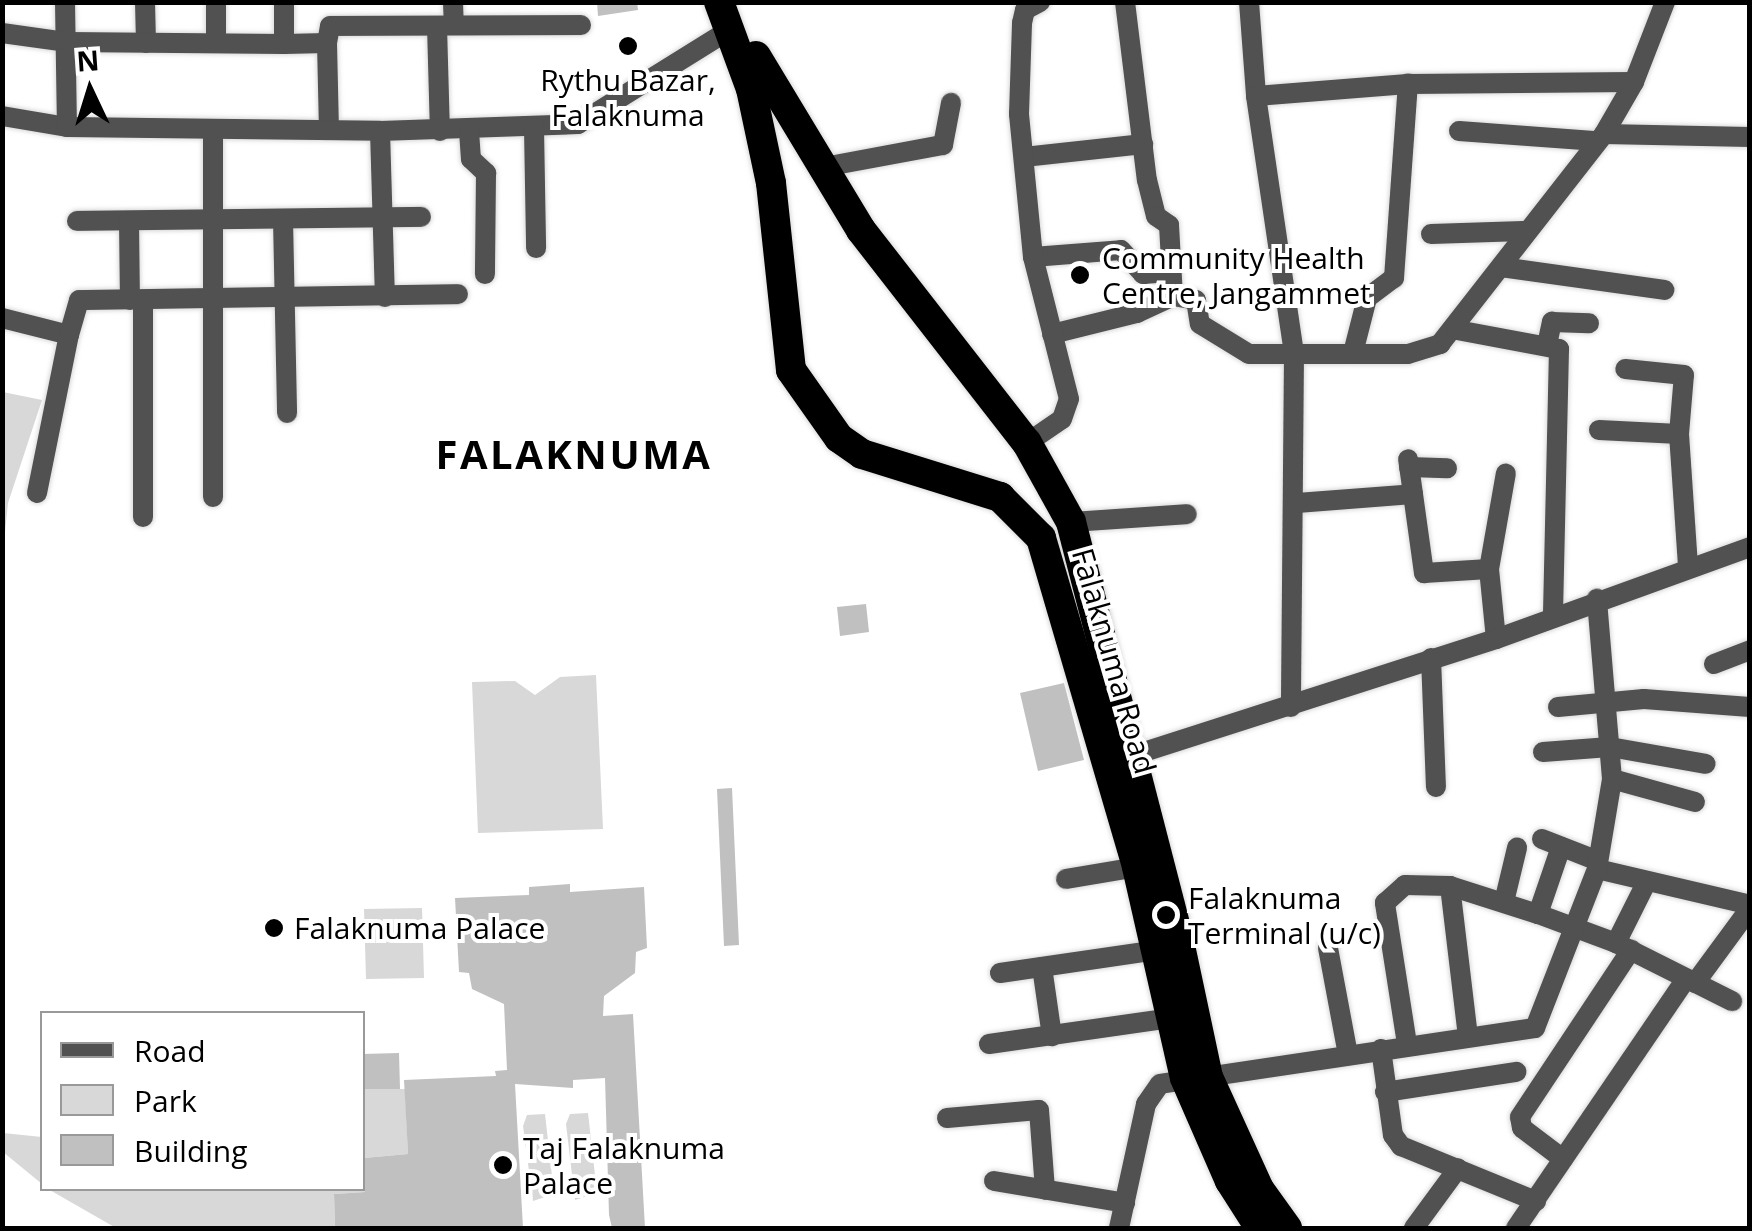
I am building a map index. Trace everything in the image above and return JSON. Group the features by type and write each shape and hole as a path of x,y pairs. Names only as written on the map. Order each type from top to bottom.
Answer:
{"highway":[{"name":"Falaknuma Road","path":"727,12 861,230 1027,444 1071,522 1138,867 1172,1018 1196,1078 1277,1227"},
{"name":"Falaknuma Road","path":"727,12 751,89 771,183 792,370 839,438 862,454 1000,496 1026,516 1054,572 1178,936 1196,1078"},
{"path":"771,183 824,167"}],"street":[{"path":"65,2 67,127"},
{"path":"146,2 146,43"},
{"path":"216,2 216,44"},
{"path":"284,2 284,44"},
{"path":"372,2 372,25"},
{"path":"440,131 446,26 453,2"},
{"path":"535,2 536,26"},
{"path":"1027,444 1066,412 1069,398 1033,257 1024,157 1022,23 1025,10 1040,2"},
{"path":"1125,2 1156,216 1169,225 1173,296"},
{"path":"1249,2 1256,96 1294,354 1296,503 1291,707"},
{"path":"1052,334 1136,313 1173,296 1196,300 1200,324 1249,354 1430,349 1457,330 1523,231 1599,138 1634,82 1665,2"},
{"path":"2,116 67,127 469,131 578,124 727,12"},
{"path":"329,130 326,43 330,26 581,26"},
{"path":"2,34 68,42 326,43"},
{"path":"1256,96 1408,84 1634,82"},
{"path":"1353,353 1367,298 1394,278 1408,84"},
{"path":"824,167 943,145 951,104"},
{"path":"534,128 536,248"},
{"path":"213,129 214,497"},
{"path":"380,131 385,297"},
{"path":"469,131 471,159 486,173 485,274"},
{"path":"1459,131 1599,138 1750,137"},
{"path":"1024,157 1143,144"},
{"path":"77,221 421,217"},
{"path":"283,219 287,413"},
{"path":"129,221 144,517"},
{"path":"1431,234 1523,231"},
{"path":"1033,257 1121,250 1143,274 1170,272"},
{"path":"1501,267 1664,290"},
{"path":"36,494 77,301 458,294"},
{"path":"2,318 69,335"},
{"path":"1547,345 1552,322 1589,323"},
{"path":"1457,330 1559,349 1553,614"},
{"path":"1625,369 1684,376 1679,434 1688,568"},
{"path":"1599,430 1679,434"},
{"path":"1447,468 1408,463 1424,573 1490,568"},
{"path":"1496,638 1490,568 1506,473"},
{"path":"1296,503 1412,494"},
{"path":"1071,522 1188,514"},
{"path":"1119,760 1496,638 1597,598 1750,547"},
{"path":"1119,1228 1146,1104 1160,1084 1406,1044 1535,1028 1598,865 1612,779 1597,598"},
{"path":"1714,664 1750,650"},
{"path":"1431,658 1436,786"},
{"path":"1558,706 1644,699 1750,708"},
{"path":"1543,752 1610,747 1706,764"},
{"path":"1612,779 1695,802"},
{"path":"1516,1228 1690,981 1750,906 1645,884 1551,843 1538,914"},
{"path":"1504,902 1516,848"},
{"path":"1066,879 1138,867"},
{"path":"1564,1160 1522,1128 1520,1117 1624,946 1645,884"},
{"path":"1406,1044 1385,903 1405,885 1450,886 1572,926 1624,946 1732,1001"},
{"path":"1450,886 1468,1037"},
{"path":"1328,948 1348,1054"},
{"path":"1000,973 1158,950"},
{"path":"1042,967 1052,1036"},
{"path":"988,1044 1172,1018"},
{"path":"1381,1049 1385,1092 1400,1146 1536,1202"},
{"path":"1385,1092 1516,1072"},
{"path":"947,1118 1039,1110 1045,1190"},
{"path":"1414,1228 1458,1168"},
{"path":"994,1181 1124,1203"}],"green space":[{"path":"3,392 42,400 8,503 3,552"},
{"path":"596,675 603,829 478,833 472,682 515,681 535,695 560,677"},
{"path":"422,908 424,978 366,979 364,909"},
{"path":"365,1089 405,1089 408,1154 365,1158"},
{"path":"588,1113 597,1193 575,1200 566,1124 570,1114"},
{"path":"545,1114 554,1194 533,1201 523,1126 527,1115"},
{"path":"3,1133 40,1137 40,1182 3,1152"},
{"path":"51,1191 365,1191 334,1194 335,1228 116,1228"}],"building":[{"path":"597,2 637,2 638,10 598,16"},
{"path":"866,604 869,632 840,636 837,607"},
{"path":"1064,683 1084,760 1038,771 1020,693"},
{"path":"732,788 739,945 724,946 717,789"},
{"path":"570,884 570,892 644,887 647,948 636,952 635,973 604,996 603,1016 633,1014 645,1228 612,1228 605,1078 573,1080 573,1088 515,1084 523,1228 335,1228 334,1194 365,1192 365,1158 408,1154 404,1080 496,1076 495,1071 507,1070 504,1004 472,989 469,973 459,972 455,898 529,895 529,887"},
{"path":"399,1053 400,1089 365,1089 365,1054"}],"place":[{"name":"Rythu Bazar, Falaknuma","path":"628,46"},
{"name":"Community Health Centre, Jangammet","path":"1080,275"},
{"name":"Falaknuma Terminal (u/c)","path":"1166,915"},
{"name":"Falaknuma Palace","path":"274,928"},
{"name":"Taj Falaknuma Palace","path":"503,1165"}],"district":[{"name":"FALAKNUMA","path":"574,454"}]}
